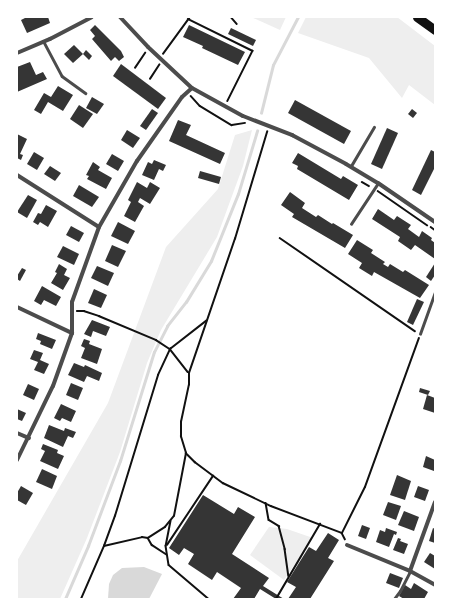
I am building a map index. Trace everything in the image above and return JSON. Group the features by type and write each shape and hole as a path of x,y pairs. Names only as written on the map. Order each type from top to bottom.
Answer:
{"highway":[{"path":"417,17 435,30"}],"street":[{"path":"17,52 44,42 92,17"},
{"path":"120,17 148,47 192,88 251,119 292,135 351,166 435,222"},
{"path":"17,460 53,386 72,333 72,302 99,227 137,161 182,97 192,88"},
{"path":"17,175 99,227"},
{"path":"17,307 72,333"},
{"path":"17,433 29,438"},
{"path":"410,571 435,502"},
{"path":"348,545 410,571 435,585"}],"lane":[{"path":"44,42 62,76 85,93"},
{"path":"351,166 374,128"},
{"path":"351,224 378,183"},
{"path":"420,334 435,292"},
{"path":"390,599 394,599 400,591 410,571"}],"path":[{"path":"231,17 237,24"},
{"path":"163,54 189,18 253,51 228,104 223,101"},
{"path":"158,49 167,59"},
{"path":"135,68 146,51"},
{"path":"150,79 160,65"},
{"path":"209,599 169,566 166,554 166,546 171,521 176,510 186,453 181,437 181,430 189,385 189,373 235,239 267,130 272,133"},
{"path":"362,182 435,230"},
{"path":"280,238 420,334 365,487 342,533"},
{"path":"71,312 84,311 156,340 170,349 189,373"},
{"path":"81,599 104,546 158,375 170,349 207,320"},
{"path":"186,453 223,483 266,503 342,533 348,545"},
{"path":"166,546 213,476"},
{"path":"266,503 269,520 278,526 285,549 289,576"},
{"path":"104,546 142,537 148,538 171,521"},
{"path":"276,599 320,524"},
{"path":"148,538 152,545 166,554"}],"shaded area":[{"path":"251,17 286,17 280,30"},
{"path":"306,17 397,17 435,46 435,105 409,85 402,98 369,58 298,33"},
{"path":"252,130 243,166 217,237 161,330 147,363 120,452 87,538 60,599 17,599 17,561 108,403 166,247 218,189 235,135"},
{"path":"269,527 287,529 313,538 284,580 250,555"},
{"path":"144,567 162,574 149,599 108,599 109,584 113,575 122,568"}],"building":[{"path":"27,17 48,17 50,23 27,33 21,20"},
{"path":"95,25 121,51 124,57 119,61 115,57 111,61 92,39 95,36 90,30"},
{"path":"189,25 245,52 238,65 183,37"},
{"path":"231,28 256,40 253,46 228,34"},
{"path":"74,45 83,54 73,63 64,54"},
{"path":"86,50 92,56 89,60 83,54"},
{"path":"30,62 36,75 43,72 47,79 17,92 17,67"},
{"path":"121,64 166,98 158,109 113,76"},
{"path":"58,86 73,95 63,111 48,102 41,114 34,110 44,93 51,97"},
{"path":"92,97 104,104 97,114 86,108"},
{"path":"295,100 351,131 344,144 288,113"},
{"path":"79,105 93,114 83,128 70,119"},
{"path":"152,109 158,113 146,130 140,126"},
{"path":"412,109 417,113 413,118 408,114"},
{"path":"178,120 191,125 186,135 225,153 220,164 169,141"},
{"path":"387,128 398,133 382,169 371,164"},
{"path":"127,130 140,138 133,148 121,140"},
{"path":"17,134 27,139 20,154 23,155 21,160 17,158"},
{"path":"431,150 435,152 435,167 421,195 412,190"},
{"path":"34,152 44,158 37,170 27,164"},
{"path":"298,153 341,179 343,176 358,185 349,200 297,169 298,166 292,163"},
{"path":"112,154 124,161 118,171 106,164"},
{"path":"154,160 166,165 163,171 159,169 154,180 142,175 148,162 152,164"},
{"path":"93,162 100,167 98,170 112,178 106,189 87,179 89,176 86,175"},
{"path":"50,166 61,173 55,181 44,174"},
{"path":"200,171 221,177 219,184 198,178"},
{"path":"137,182 147,188 150,182 160,188 150,204 140,198 138,202 144,206 135,222 124,216 131,202 128,200"},
{"path":"79,185 99,197 92,207 73,196"},
{"path":"290,192 305,203 302,208 316,217 318,215 353,235 345,248 292,217 294,214 281,205"},
{"path":"28,195 37,200 27,218 17,212"},
{"path":"46,205 57,211 48,227 40,222 38,225 33,222 38,213 41,214"},
{"path":"378,209 394,220 397,216 411,225 408,229 419,237 422,231 432,238 431,240 435,243 435,259 415,245 411,250 398,241 400,237 372,219"},
{"path":"118,222 135,231 128,244 111,236"},
{"path":"71,226 84,233 79,242 66,235"},
{"path":"357,240 373,250 371,253 385,262 383,264 388,267 390,264 403,272 405,270 429,285 420,298 374,272 372,276 359,268 362,263 348,254"},
{"path":"112,245 126,251 118,267 105,261"},
{"path":"63,246 79,254 74,265 57,257"},
{"path":"435,263 435,275 431,281 426,277"},
{"path":"59,264 67,269 64,275 70,278 63,290 51,283 57,273 55,272"},
{"path":"97,266 114,273 108,286 91,278"},
{"path":"22,268 26,270 20,281 17,279 17,276"},
{"path":"42,286 61,297 56,306 44,300 41,305 34,301"},
{"path":"94,289 107,295 101,308 88,303"},
{"path":"417,299 424,302 413,325 407,322"},
{"path":"92,320 110,327 106,336 93,331 91,337 84,334"},
{"path":"38,333 56,340 52,349 40,344 41,341 36,339"},
{"path":"84,339 90,341 89,344 102,349 97,364 81,358 85,348 81,346"},
{"path":"34,350 43,353 40,360 49,364 44,374 34,370 38,362 30,359"},
{"path":"74,363 84,367 85,365 102,373 99,381 87,376 84,382 68,375"},
{"path":"71,383 83,388 78,400 66,395"},
{"path":"28,384 39,389 34,400 23,395"},
{"path":"420,388 430,391 428,395 419,392"},
{"path":"427,395 435,398 435,413 423,409"},
{"path":"61,404 76,411 71,422 62,418 60,421 54,418"},
{"path":"17,409 26,413 22,421 17,419"},
{"path":"49,425 64,431 65,428 76,432 73,438 68,436 63,447 44,438"},
{"path":"43,444 58,450 57,453 64,456 58,469 40,461 45,451 41,449"},
{"path":"426,456 435,460 434,471 423,467"},
{"path":"42,469 57,476 52,489 36,482"},
{"path":"397,475 411,481 405,500 390,495"},
{"path":"21,486 33,493 26,505 17,500 17,493"},
{"path":"418,486 429,490 425,501 414,497"},
{"path":"203,495 234,514 238,507 255,517 232,554 269,578 263,586 284,599 276,599 260,589 254,599 233,599 241,588 217,572 212,580 188,564 194,554 184,548 179,555 169,548"},
{"path":"388,502 401,506 396,520 383,515"},
{"path":"404,511 419,517 414,531 398,525"},
{"path":"362,525 370,528 366,539 358,536"},
{"path":"386,528 397,532 396,535 394,534 389,547 376,542 380,530 385,532"},
{"path":"433,528 435,529 435,543 429,541"},
{"path":"328,533 339,540 328,558 334,561 310,599 288,599 296,587 287,582 309,547 316,551"},
{"path":"398,538 401,539 400,541 408,544 404,554 393,550"},
{"path":"430,553 435,556 435,569 424,562"},
{"path":"390,573 403,578 399,588 386,583"},
{"path":"414,583 428,592 424,599 404,599 399,596 405,585 411,589"}],"waterway":[{"path":"261,113 273,65 298,17"},
{"path":"65,599 88,546 120,461 154,352 167,326 186,302 211,261 238,194 257,131"}]}
